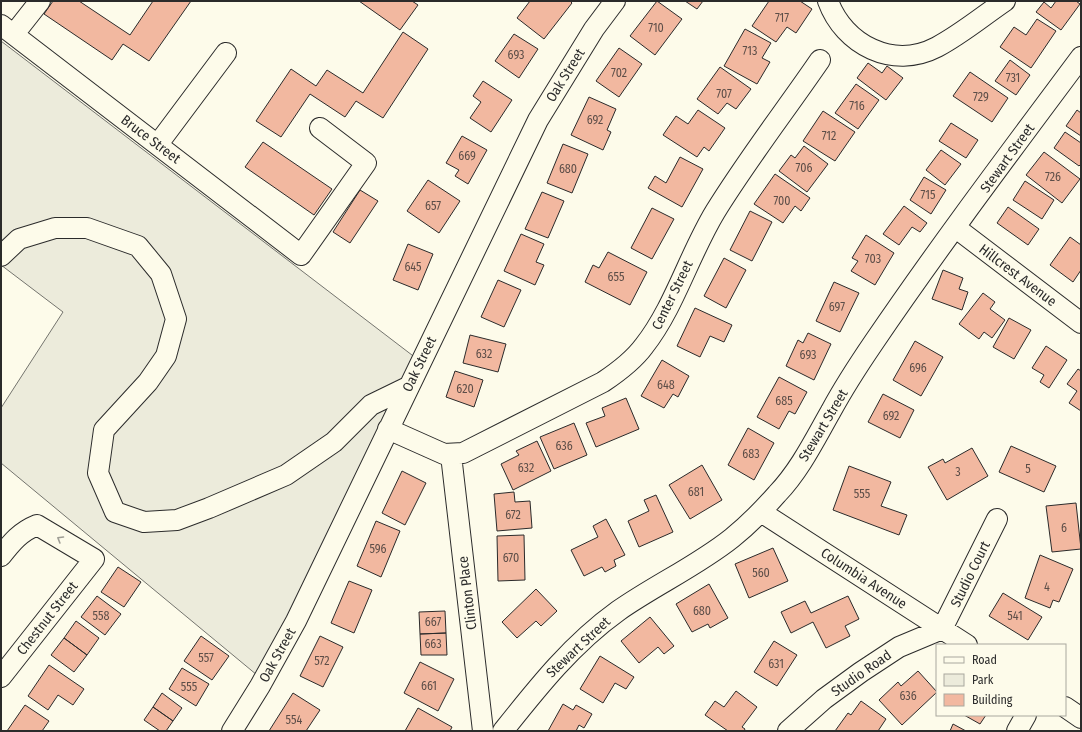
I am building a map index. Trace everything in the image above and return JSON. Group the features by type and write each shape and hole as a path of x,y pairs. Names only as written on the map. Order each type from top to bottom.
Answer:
{"street":[{"path":"7,30 40,1"},
{"name":"Oak Street","path":"232,731 260,686 296,622 538,120 581,49 615,1"},
{"path":"828,1 832,13 842,28 854,39 868,48 886,54 903,56 919,54 936,48 1005,1"},
{"name":"Bruce Street","path":"7,30 301,254 366,163 320,128"},
{"path":"158,144 226,53"},
{"name":"Center Street","path":"451,455 462,453 603,382 624,367 644,347 660,324 690,257 714,213 820,60"},
{"name":"Stewart Street","path":"503,731 548,674 580,642 616,613 648,591 705,557 732,538 761,512 780,491 803,460 836,401 873,343 956,228 1079,65"},
{"path":"1,256 19,239 55,228 87,228 138,246 162,274 176,319 166,356 148,382 104,430 98,473 115,512 144,522 177,520 286,475 334,442 371,405 408,387"},
{"name":"Hillcrest Avenue","path":"956,228 1081,323"},
{"path":"388,429 444,454 451,455"},
{"name":"Clinton Place","path":"451,455 483,731"},
{"name":"Columbia Avenue","path":"761,512 965,644"},
{"name":"Studio Court","path":"942,629 997,519"},
{"name":"Chestnut Street","path":"1,556 17,535 24,530 37,525 94,560 1,677"},
{"name":"Studio Road","path":"788,731 824,699 861,672 899,647 942,629"},
{"path":"1066,709 1081,718"},
{"path":"1017,731 1025,716"}],"green space":[{"path":"1,41 425,365 263,680 1,463 1,408 63,312 1,265"}],"building":[{"path":"53,1 79,1 130,35 153,1 191,1 149,61 123,44 112,60 44,14"},
{"path":"359,1 412,1 418,5 400,30"},
{"path":"530,1 570,1 572,3 544,39 517,18"},
{"path":"657,1 682,19 655,55 630,36"},
{"path":"685,1 703,1 697,9"},
{"path":"769,1 800,1 812,9 796,33 787,27 776,42 752,26"},
{"path":"1056,1 1076,1 1080,4 1061,30 1036,12 1044,2 1051,8"},
{"path":"1037,19 1056,31 1031,68 1000,47 1014,27 1026,35"},
{"path":"745,29 771,43 762,58 770,62 757,84 724,66"},
{"path":"403,32 428,49 383,118 356,101 345,117 310,94 281,137 256,121 291,69 316,86 327,70 363,93"},
{"path":"514,34 538,49 519,78 495,61"},
{"path":"619,48 642,64 619,97 596,81"},
{"path":"1010,60 1030,75 1016,95 995,81"},
{"path":"868,63 882,73 887,66 903,78 886,100 857,78"},
{"path":"720,67 751,89 736,109 727,103 718,114 697,99"},
{"path":"970,72 1008,98 992,122 953,96"},
{"path":"483,81 512,100 491,132 470,118 481,102 473,96"},
{"path":"856,84 879,100 858,129 835,113"},
{"path":"589,97 616,109 607,130 611,132 603,150 571,135"},
{"path":"698,110 725,128 709,151 704,147 697,157 663,135 676,116 688,124"},
{"path":"1077,110 1081,113 1081,136 1066,126"},
{"path":"823,111 855,132 835,161 803,141"},
{"path":"951,123 978,140 966,158 939,141"},
{"path":"1065,132 1081,143 1081,164 1079,166 1054,148"},
{"path":"462,136 487,150 468,184 455,176 459,170 446,163"},
{"path":"263,142 332,189 314,215 245,167"},
{"path":"563,144 588,154 572,193 547,183"},
{"path":"804,146 828,164 807,192 779,171 791,155 795,158"},
{"path":"941,150 961,164 945,185 926,170"},
{"path":"1044,152 1080,179 1062,203 1026,175"},
{"path":"680,157 703,169 682,207 648,188 655,176 666,183"},
{"path":"775,174 810,198 801,211 795,206 783,223 754,204"},
{"path":"924,177 946,190 931,214 910,200"},
{"path":"428,180 460,201 439,233 407,211"},
{"path":"1025,181 1054,200 1042,219 1013,200"},
{"path":"360,190 378,201 350,243 333,232"},
{"path":"542,192 564,201 548,238 525,229"},
{"path":"904,206 927,223 920,232 912,227 899,245 883,234"},
{"path":"1008,207 1039,229 1028,245 997,223"},
{"path":"652,208 674,219 652,259 631,248"},
{"path":"750,211 772,222 752,261 730,250"},
{"path":"521,234 544,244 536,262 544,265 535,285 504,271"},
{"path":"866,235 894,253 875,285 851,271 858,261 852,258"},
{"path":"1070,237 1081,245 1081,270 1073,282 1050,265"},
{"path":"408,244 433,254 418,290 393,280"},
{"path":"608,252 647,272 630,305 585,282 593,265 599,268"},
{"path":"724,258 746,270 726,308 704,296"},
{"path":"943,270 963,278 959,289 968,292 962,310 932,299"},
{"path":"498,280 521,290 504,327 481,317"},
{"path":"834,282 859,293 840,332 816,321"},
{"path":"983,293 995,302 990,309 1005,320 992,338 984,332 979,339 959,324"},
{"path":"695,308 732,325 724,342 710,336 700,357 677,346"},
{"path":"1009,318 1031,330 1014,359 993,347"},
{"path":"808,333 831,344 814,380 786,366 798,340 803,343"},
{"path":"470,335 506,344 498,372 463,363"},
{"path":"915,341 943,357 921,396 893,380"},
{"path":"1046,346 1067,360 1049,388 1040,382 1044,375 1032,368"},
{"path":"662,360 689,376 678,397 673,394 664,408 641,396"},
{"path":"1078,369 1081,371 1081,411 1069,403 1077,391 1067,384"},
{"path":"455,371 483,380 474,407 446,397"},
{"path":"779,377 807,392 795,414 789,411 779,429 757,417"},
{"path":"883,394 914,410 900,438 868,422"},
{"path":"626,398 639,429 596,447 586,423 605,416 602,408"},
{"path":"574,423 587,455 554,469 540,437"},
{"path":"748,428 774,443 754,480 728,465"},
{"path":"537,441 551,471 513,490 501,464 519,455 516,451"},
{"path":"1011,446 1056,466 1044,492 999,472"},
{"path":"972,448 988,476 947,500 928,467 943,459 945,463"},
{"path":"702,465 722,500 690,519 669,485"},
{"path":"849,466 891,482 881,506 907,515 899,535 833,510"},
{"path":"402,471 426,483 405,525 382,513"},
{"path":"514,492 515,502 530,501 532,528 497,531 494,494"},
{"path":"656,495 673,532 639,547 628,521 649,511 644,500"},
{"path":"1076,503 1081,549 1052,552 1046,506"},
{"path":"606,519 625,555 614,560 616,566 605,572 602,567 584,576 571,550 598,537 593,526"},
{"path":"376,521 400,531 381,577 357,566"},
{"path":"524,535 525,580 498,581 497,536"},
{"path":"773,548 788,581 749,598 735,564"},
{"path":"1040,555 1073,569 1059,602 1053,600 1050,608 1025,598"},
{"path":"118,567 141,582 124,607 101,592"},
{"path":"349,581 372,590 354,633 331,623"},
{"path":"709,584 728,618 710,628 708,624 692,632 676,604"},
{"path":"536,589 557,611 541,626 536,621 517,638 502,622"},
{"path":"1003,593 1042,617 1028,640 989,616"},
{"path":"97,596 121,614 105,635 81,617"},
{"path":"848,596 859,619 845,626 850,636 826,648 813,622 791,633 781,612 805,601 811,613"},
{"path":"445,611 446,633 420,634 419,612"},
{"path":"650,617 674,646 664,654 658,647 639,663 621,641"},
{"path":"76,621 99,638 87,655 64,638"},
{"path":"446,633 447,655 421,655 420,634"},
{"path":"201,636 229,656 212,680 184,661"},
{"path":"320,636 343,647 323,687 300,676"},
{"path":"64,638 87,655 74,672 51,655"},
{"path":"774,641 797,655 777,686 754,672"},
{"path":"600,656 634,677 626,689 615,683 603,703 580,689"},
{"path":"420,662 454,679 438,711 404,693"},
{"path":"49,665 84,689 73,705 58,695 48,710 28,696"},
{"path":"182,668 209,684 196,706 169,689"},
{"path":"918,671 936,691 936,693 902,725 879,700 898,682 901,686"},
{"path":"736,691 757,707 742,727 745,729 744,731 728,731 705,715 715,701 724,707"},
{"path":"162,693 182,708 173,721 153,707"},
{"path":"293,693 320,710 306,731 269,731"},
{"path":"861,701 886,719 878,731 835,731 848,713 851,715"},
{"path":"563,704 573,710 576,705 592,714 584,728 579,725 576,731 548,731"},
{"path":"25,705 49,721 42,731 7,731"},
{"path":"153,707 173,721 166,731 160,731 144,720"},
{"path":"418,708 452,727 450,731 405,731"},
{"path":"966,716 985,716 980,724"},
{"path":"953,724 966,731 950,731"}]}
